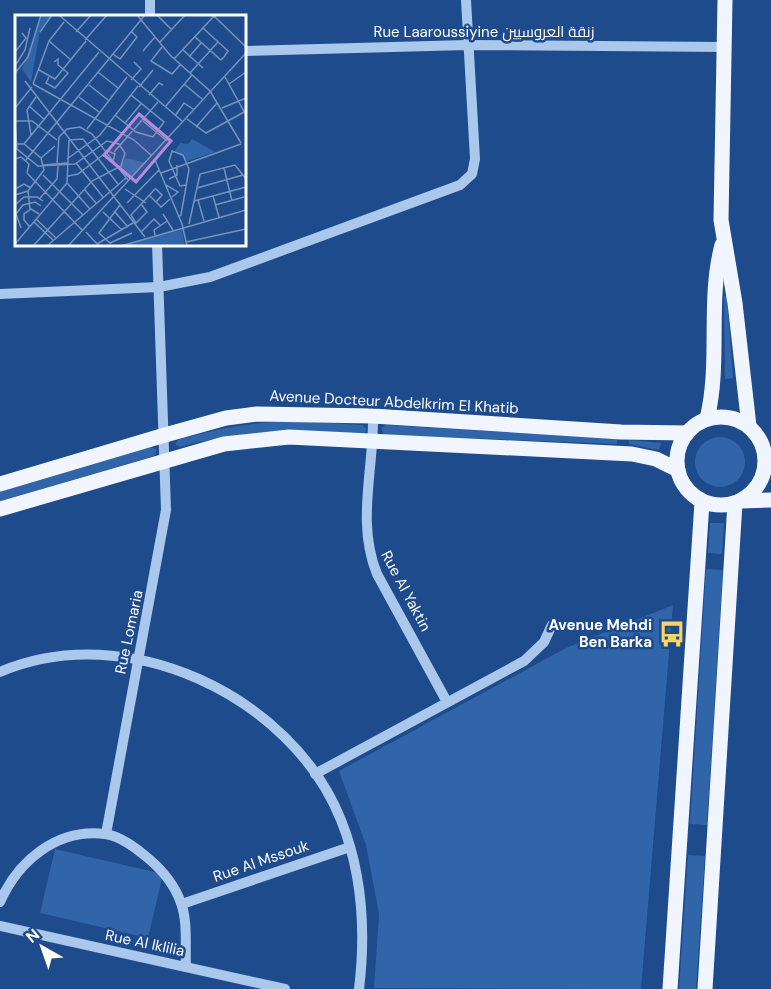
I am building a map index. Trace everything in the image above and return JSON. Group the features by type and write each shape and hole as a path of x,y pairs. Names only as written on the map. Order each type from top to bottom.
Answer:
{"main road":[{"path":"725,0 720,171 723,242 734,291 749,426"},
{"path":"707,419 712,388 715,279 723,242"},
{"name":"Avenue Docteur Abdelkrim El Khatib","path":"0,484 226,418 257,414 373,416 637,433 687,433"},
{"path":"705,989 738,502 760,483 768,459 757,435 749,426 729,417 707,419 687,433 677,457 678,470 686,489 702,501 719,506 738,502 771,500"},
{"path":"0,509 225,444 289,437 632,454 656,459 678,470"},
{"path":"670,989 702,501"}],"street":[{"path":"0,294 159,287 210,277 450,190 468,180 475,159 466,0"},
{"name":"Rue Laaroussiyine زنقة العروسيين","path":"246,51 467,45 725,47"},
{"name":"Rue Lomaria","path":"106,834 164,526 166,460 157,246"},
{"name":"Rue Al Yaktin","path":"373,416 366,520 369,553 377,574 447,702"},
{"path":"315,774 524,661 544,642 552,625"},
{"path":"0,672 44,660 78,655 138,659 189,675 220,688 238,699 287,740 315,774 335,807 350,847 364,923 359,989"},
{"path":"0,902 18,869 28,858 66,839 106,834 133,846 156,865 171,883 182,904 186,967"},
{"name":"Rue Al Mssouk","path":"182,904 350,847"},
{"name":"Rue Al Iklilia","path":"0,926 285,989"}],"shaded area":[{"path":"724,296 727,296 733,378 725,379"},
{"path":"299,421 362,425 367,429 364,434 271,432 226,437 180,447 175,444 178,440 223,429 268,422"},
{"path":"386,425 617,439 617,444 384,435 381,428"},
{"path":"715,437 725,437 738,444 745,457 745,467 738,480 725,487 715,487 706,483 699,476 695,467 695,457 699,448 706,441"},
{"path":"629,440 661,443 659,450 629,444"},
{"path":"151,447 157,450 154,456 0,501 0,492"},
{"path":"710,523 724,523 722,554 708,553"},
{"path":"706,569 723,570 707,825 690,824"},
{"path":"673,605 641,989 374,988 379,914 366,845 339,771 566,648"},
{"path":"55,849 163,874 148,938 40,913"},
{"path":"688,855 705,856 696,989 679,989"}],"place":[{"name":"Avenue Mehdi Ben Barka","path":"672,634"}]}
